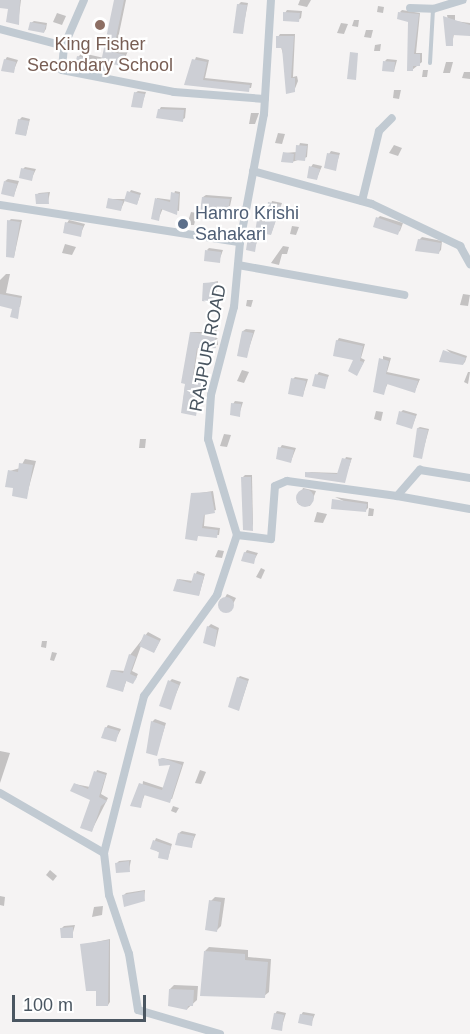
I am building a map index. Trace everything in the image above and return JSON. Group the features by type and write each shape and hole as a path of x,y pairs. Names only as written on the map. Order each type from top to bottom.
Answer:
{"street":[{"path":"84,0 64,46 62,70 174,92 265,99"},
{"name":"RAJPUR ROAD","path":"237,535 208,439 211,395 234,307 240,242 265,99 271,0"},
{"path":"410,8 433,9 463,0"},
{"path":"0,29 64,46"},
{"path":"362,201 379,131 392,118"},
{"path":"253,171 362,201 460,246 470,264"},
{"path":"0,205 240,242"},
{"path":"238,265 404,295"},
{"path":"397,496 420,470 470,478"},
{"path":"220,1034 138,1010 129,954 109,895 104,853 144,696 217,595 237,535 271,539 274,486 287,481 397,496 470,509"},
{"path":"0,793 104,853"}],"lane":[{"path":"430,63 433,9"}],"building":[{"path":"0,0 20,0 19,25 6,22 8,9 0,8"},
{"path":"114,0 124,0 113,52 125,55 123,66 111,64 109,72 75,65 77,56 101,62"},
{"path":"237,4 247,5 243,34 233,33"},
{"path":"283,12 300,13 299,22 283,21"},
{"path":"398,12 419,14 414,54 420,54 420,66 413,66 413,71 407,71 408,22 397,19"},
{"path":"443,16 470,25 470,36 453,35 453,46 446,46"},
{"path":"30,22 46,25 44,33 28,30"},
{"path":"276,36 294,36 291,78 295,78 295,92 286,94 282,48 276,48"},
{"path":"350,52 358,53 356,80 347,79"},
{"path":"4,59 16,62 14,73 1,71"},
{"path":"192,59 207,62 203,80 250,85 249,92 184,85"},
{"path":"383,61 395,62 394,72 382,71"},
{"path":"134,92 145,94 142,108 131,107"},
{"path":"158,109 184,110 183,122 156,118"},
{"path":"18,119 29,121 26,136 15,134"},
{"path":"296,145 307,146 305,161 295,160"},
{"path":"283,152 294,154 293,163 281,162"},
{"path":"327,153 339,155 336,171 324,168"},
{"path":"309,166 320,169 317,180 307,178"},
{"path":"21,168 34,171 32,181 19,178"},
{"path":"4,181 17,184 14,197 1,194"},
{"path":"127,191 140,195 137,205 124,201"},
{"path":"171,192 179,194 177,215 161,209 159,221 151,219 155,198 170,202"},
{"path":"48,193 49,204 36,204 35,194"},
{"path":"202,197 230,199 228,210 212,207 211,213 200,212"},
{"path":"108,198 123,201 121,211 106,208"},
{"path":"268,202 281,205 271,235 255,232 257,220 265,222"},
{"path":"376,217 401,226 398,235 373,227"},
{"path":"7,220 20,222 14,258 6,257"},
{"path":"65,222 83,226 81,237 63,233"},
{"path":"248,237 257,239 255,252 246,250"},
{"path":"418,239 441,243 439,254 415,251"},
{"path":"205,250 221,252 220,263 204,261"},
{"path":"217,282 215,303 202,301 203,283"},
{"path":"0,294 21,298 18,319 10,317 12,309 0,306"},
{"path":"207,324 214,325 216,348 197,348 193,376 203,378 196,416 181,413 185,384 181,383 190,332 205,334"},
{"path":"242,331 253,333 247,358 237,356"},
{"path":"336,340 363,346 360,361 364,362 357,376 348,371 353,360 333,356"},
{"path":"443,350 466,358 463,365 439,362"},
{"path":"379,358 389,361 386,374 418,381 415,393 387,384 384,395 373,392"},
{"path":"315,374 328,377 325,389 312,386"},
{"path":"291,378 306,381 303,397 288,394"},
{"path":"231,403 241,404 240,417 230,415"},
{"path":"399,411 416,416 412,429 396,424"},
{"path":"417,428 428,430 422,459 413,457"},
{"path":"278,447 294,450 291,463 276,459"},
{"path":"342,458 351,460 345,483 305,477 305,472 337,474"},
{"path":"19,463 33,465 27,499 12,496 13,488 5,487 8,470 18,472"},
{"path":"241,477 251,477 253,531 243,530"},
{"path":"305,489 311,492 314,498 311,504 305,507 299,504 296,498 299,492"},
{"path":"211,492 215,513 204,515 202,528 218,530 217,538 198,536 197,541 185,539 191,493"},
{"path":"332,499 367,504 366,512 331,509"},
{"path":"244,552 256,555 254,564 241,561"},
{"path":"194,573 204,576 199,596 173,591 177,579 191,583"},
{"path":"226,597 234,605 226,613 218,605"},
{"path":"207,626 217,630 215,647 203,643"},
{"path":"144,634 160,641 154,653 139,646"},
{"path":"129,654 136,657 130,674 137,677 133,684 126,681 123,692 106,687 111,670 123,673"},
{"path":"237,677 248,681 239,711 228,707"},
{"path":"168,680 179,685 171,710 159,706"},
{"path":"151,721 165,726 157,756 146,753"},
{"path":"105,727 119,731 116,742 101,738"},
{"path":"163,758 182,765 170,803 144,795 141,808 130,806 139,783 162,790 170,765 159,766 158,759"},
{"path":"94,771 106,775 99,797 107,801 101,806 92,832 80,828 90,800 70,791 74,783 88,789"},
{"path":"178,833 194,836 192,848 175,845"},
{"path":"153,840 171,846 168,860 158,858 159,852 150,849"},
{"path":"129,861 130,872 116,873 115,863"},
{"path":"144,891 145,901 124,907 122,895"},
{"path":"209,900 221,902 217,932 205,930"},
{"path":"73,927 73,938 61,938 60,928"},
{"path":"109,940 108,1006 96,1006 96,991 86,991 80,944"},
{"path":"204,951 245,954 245,960 268,962 265,998 200,996"},
{"path":"169,989 194,990 193,1006 188,1006 187,1010 168,1006"},
{"path":"274,1013 284,1015 282,1031 271,1029"},
{"path":"300,1014 313,1016 312,1026 298,1023"}],"place":[{"name":"King Fisher Secondary School","path":"100,25"},
{"name":"Hamro Krishi Sahakari","path":"183,224"}]}
